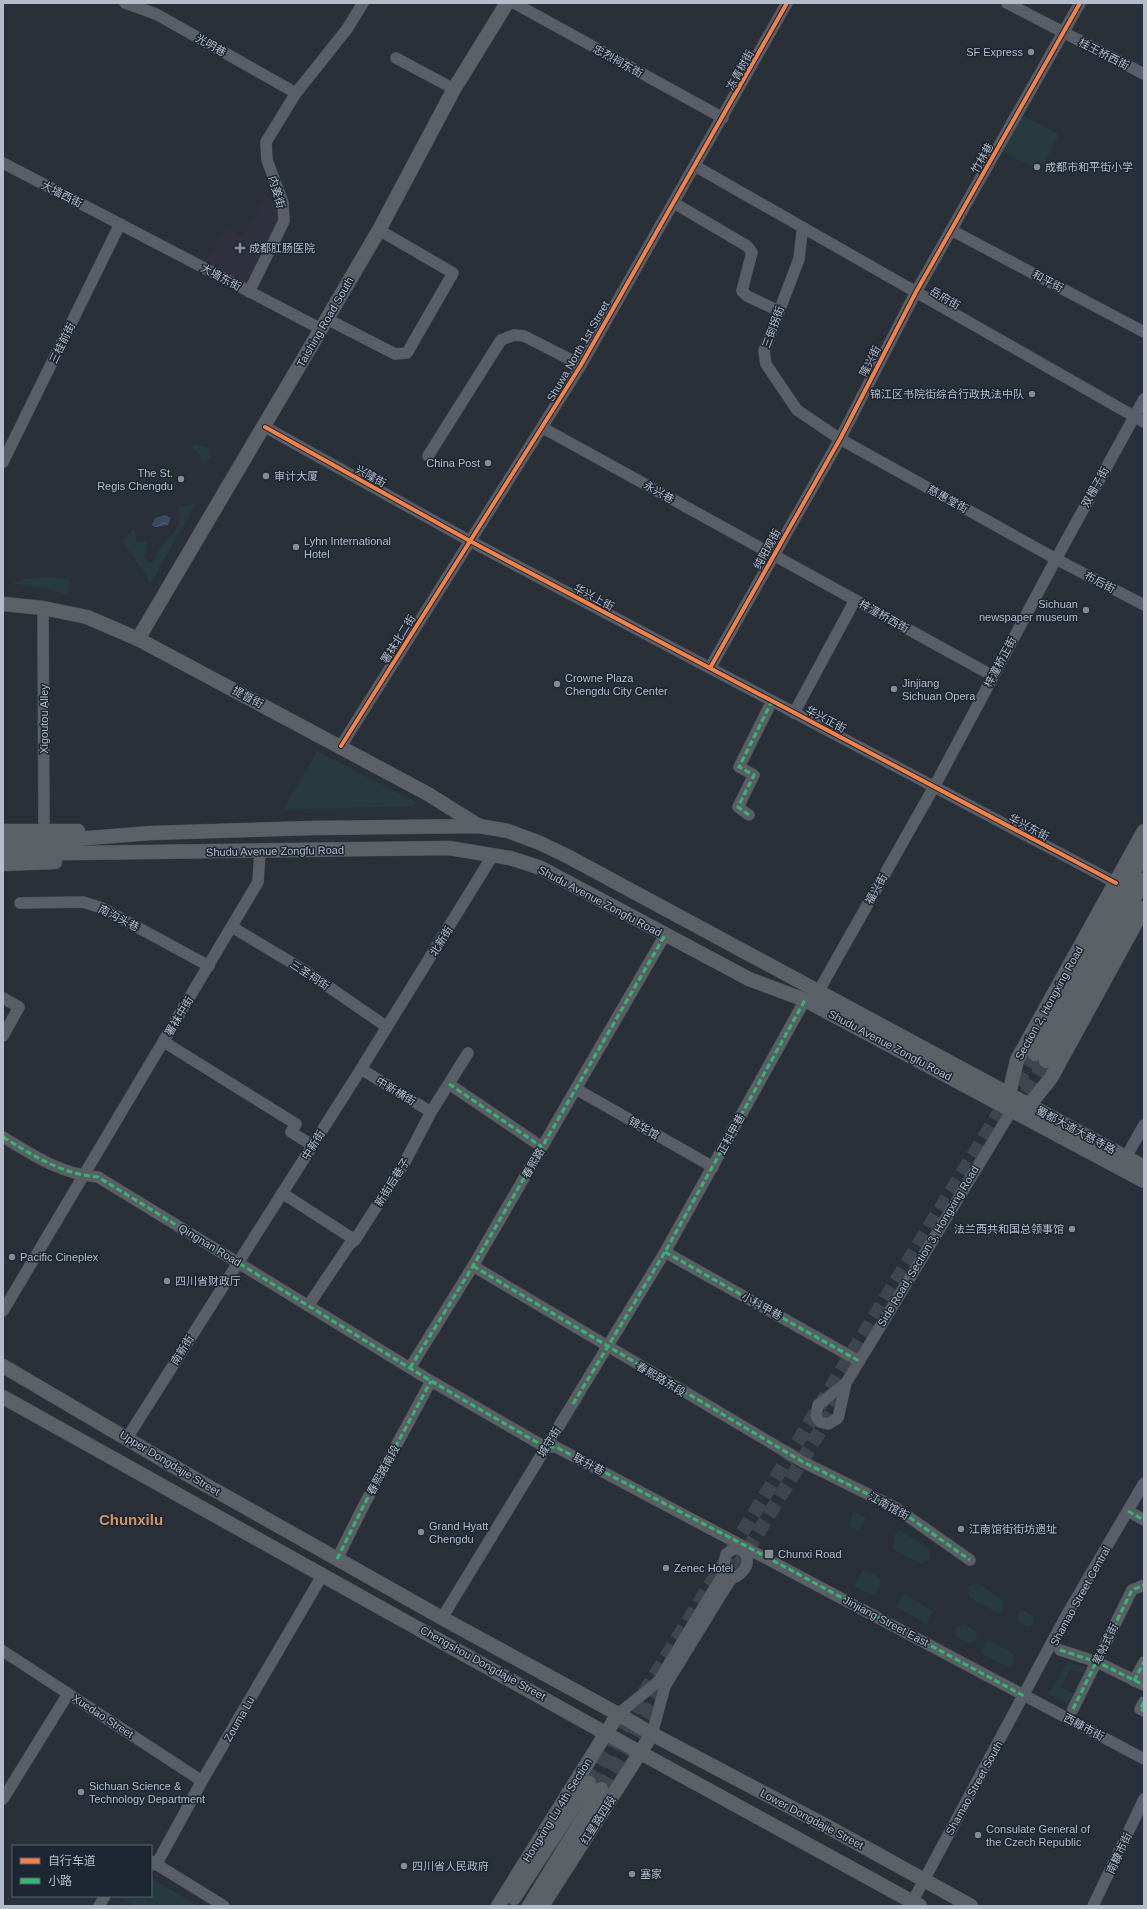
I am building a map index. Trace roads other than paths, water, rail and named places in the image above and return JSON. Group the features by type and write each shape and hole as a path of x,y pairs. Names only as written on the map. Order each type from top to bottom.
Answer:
{"main road":[{"name":"Taishing Road South","path":"138,639 265,427 379,230 454,89 507,3"},
{"name":"提督街","path":"3,604 43,608 87,616 138,639 341,746 428,794 479,826"},
{"name":"Shudu Avenue Zongfu Road","path":"3,842 50,841 151,833 313,828 479,826 508,831 540,843 1009,1094"},
{"name":"Shudu Avenue Zongfu Road","path":"3,831 44,830 151,833"},
{"name":"Section 2, Hongxing Road","path":"1012,1110 1009,1094 1017,1060 1144,831"},
{"name":"Shudu Avenue Zongfu Road","path":"3,854 449,848 510,858 541,868 749,979 805,1000 1012,1110"},
{"name":"Shudu Avenue Zongfu Road","path":"3,864 50,863 149,853"},
{"path":"1144,853 1040,1058 1144,880"},
{"path":"1012,1110 1029,1105 1051,1078 1144,908"},
{"name":"蜀都大道大慈寺路","path":"1009,1094 1144,1167"},
{"name":"蜀都大道大慈寺路","path":"1012,1110 1144,1181"},
{"name":"Upper Dongdajie Street","path":"3,1366 197,1480 337,1559"},
{"name":"Upper Dongdajie Street","path":"3,1397 323,1574"},
{"name":"Chengshou Dongdajie Street","path":"337,1559 652,1734"},
{"name":"Chengshou Dongdajie Street","path":"323,1574 641,1753"},
{"name":"Hongxing Lu 4th Section","path":"498,1906 605,1732 618,1714"},
{"name":"Lower Dongdajie Street","path":"652,1734 830,1828 971,1906"},
{"name":"红星路四段","path":"542,1906 652,1734"},
{"path":"641,1753 914,1905"},
{"path":"509,1906 595,1786 529,1906"}],"street":[{"name":"光明巷","path":"125,3 156,14 296,93"},
{"name":"内姜街","path":"249,292 284,221 283,203 267,160 266,142 296,93 347,29 363,3"},
{"name":"忠烈祠东街","path":"514,3 723,118"},
{"name":"冻青树街","path":"695,166 787,3"},
{"name":"桂王桥西街","path":"1007,3 1144,74"},
{"name":"竹林巷","path":"916,292 1080,3"},
{"path":"396,58 454,89"},
{"name":"大墙西街","path":"3,163 120,224"},
{"name":"Shuwa North 1st Street","path":"470,541 543,428 581,365 695,166"},
{"name":"岳府街","path":"695,166 1139,419"},
{"path":"674,203 747,246 752,252 742,291 747,296 779,311"},
{"name":"大墙东街","path":"120,224 249,292 395,354 407,353 453,273 379,230"},
{"name":"三桂前街","path":"3,462 120,224"},
{"name":"和平街","path":"951,230 1144,332"},
{"name":"三倒拐街","path":"802,233 799,259 764,351 766,364 797,410 840,439"},
{"name":"隆兴街","path":"840,439 916,292"},
{"path":"428,456 501,340 514,335 524,336 581,365"},
{"name":"双栅子街","path":"1056,559 1139,419 1144,399"},
{"name":"兴隆街","path":"265,427 470,541"},
{"name":"永兴巷","path":"543,428 774,555"},
{"name":"纯阳观街","path":"710,668 840,439"},
{"name":"慈惠堂街","path":"840,439 1056,559"},
{"name":"华兴上街","path":"470,541 710,668"},
{"name":"署袜北二街","path":"341,746 470,541"},
{"name":"梓潼桥西街","path":"774,555 993,676"},
{"name":"布后街","path":"1056,559 1144,605"},
{"name":"梓潼桥正街","path":"934,787 1056,559"},
{"path":"794,713 855,600"},
{"name":"Xigoutou Alley","path":"43,608 44,830"},
{"name":"华兴正街","path":"710,668 934,787"},
{"path":"749,815 738,808 754,776 739,767 772,701"},
{"name":"华兴东街","path":"934,787 1116,883"},
{"name":"福兴街","path":"818,992 934,787"},
{"name":"署袜中街","path":"3,1311 258,882 260,851"},
{"name":"北新街","path":"387,1027 493,855"},
{"name":"南沟头巷","path":"20,903 83,902 95,906 209,966"},
{"name":"三圣祠街","path":"232,927 307,972 387,1027"},
{"name":"春熙路","path":"410,1368 473,1266 665,935"},
{"path":"3,998 19,1007 3,1036"},
{"name":"正科甲巷","path":"656,1267 666,1252 805,1000"},
{"name":"中新街","path":"238,1262 387,1027"},
{"path":"164,1042 296,1124 291,1132 312,1145"},
{"name":"新街后巷子","path":"308,1306 349,1245 355,1240 406,1162 431,1112 468,1053"},
{"name":"中新横街","path":"361,1069 431,1112"},
{"path":"449,1084 542,1147"},
{"name":"锦华馆","path":"576,1089 713,1167"},
{"name":"Side Road, Section 3, Hongxing Road","path":"846,1383 1012,1110"},
{"path":"1126,1157 1144,1125"},
{"name":"Qingnan Road","path":"3,1137 54,1168 84,1176 98,1177 410,1368"},
{"path":"282,1193 355,1240"},
{"name":"小科甲巷","path":"666,1252 859,1361"},
{"name":"南新街","path":"127,1438 238,1262"},
{"name":"春熙路东段","path":"473,1266 803,1462"},
{"name":"城守街","path":"442,1618 656,1267"},
{"path":"410,1368 431,1381"},
{"name":"联升巷","path":"431,1381 545,1447 556,1447 748,1547"},
{"name":"春熙路南段","path":"337,1559 364,1505 431,1381"},
{"name":"江南馆街","path":"803,1462 896,1508 970,1560"},
{"name":"Shamao Street Central","path":"1024,1696 1066,1616 1144,1483"},
{"path":"1128,1511 1144,1520"},
{"name":"Jinjiang Street East","path":"748,1547 1024,1696"},
{"path":"618,1714 658,1682 722,1576 726,1554 735,1548 740,1549 747,1559 745,1568 743,1572 730,1580 664,1686 652,1734"},
{"name":"Zouma Lu","path":"154,1863 323,1574"},
{"name":"笔帖式街","path":"1073,1709 1132,1590 1144,1585"},
{"path":"1060,1650 1097,1662 1139,1683 1144,1662"},
{"name":"Xuedao Street","path":"3,1651 202,1781"},
{"path":"3,1799 68,1694"},
{"name":"西糠市街","path":"1024,1696 1144,1759"},
{"name":"Shamao Street South","path":"914,1905 923,1880 1024,1696"},
{"path":"1144,1702 1140,1709 1144,1711"},
{"name":"南糠市街","path":"1094,1906 1144,1799"},
{"path":"154,1863 224,1906"},
{"path":"99,1906 104,1897"}],"water":[{"path":"165,515 171,518 168,525 155,527 152,525 155,518"}],"tunnel":[{"path":"589,1783 1035,1054"},
{"path":"1015,1111 1046,1061"},
{"path":"725,1587 845,1390"},
{"path":"601,1789 665,1685"}],"place":[{"name":"SF Express","path":"1031,52"},
{"name":"成都市和平街小学","path":"1037,167"},
{"name":"成都肛肠医院","path":"240,248"},
{"name":"锦江区书院街综合行政执法中队","path":"1032,394"},
{"name":"China Post","path":"488,463"},
{"name":"审计大厦","path":"266,476"},
{"name":"The St. Regis Chengdu","path":"181,479"},
{"name":"Lyhn International Hotel","path":"296,547"},
{"name":"Sichuan newspaper museum","path":"1086,610"},
{"name":"Crowne Plaza Chengdu City Center","path":"557,684"},
{"name":"Jinjiang Sichuan Opera","path":"894,689"},
{"name":"法兰西共和国总领事馆","path":"1072,1229"},
{"name":"Pacific Cineplex","path":"12,1257"},
{"name":"四川省财政厅","path":"167,1281"},
{"name":"江南馆街街坊遗址","path":"961,1529"},
{"name":"Grand Hyatt Chengdu","path":"421,1532"},
{"name":"Chunxi Road","path":"769,1554"},
{"name":"Zenec Hotel","path":"666,1568"},
{"name":"Sichuan Science & Technology Department","path":"81,1792"},
{"name":"Consulate General of the Czech Republic","path":"978,1835"},
{"name":"四川省人民政府","path":"404,1866"},
{"name":"塞家","path":"632,1874"}],"district":[{"name":"Chunxilu","path":"131,1520"}]}
